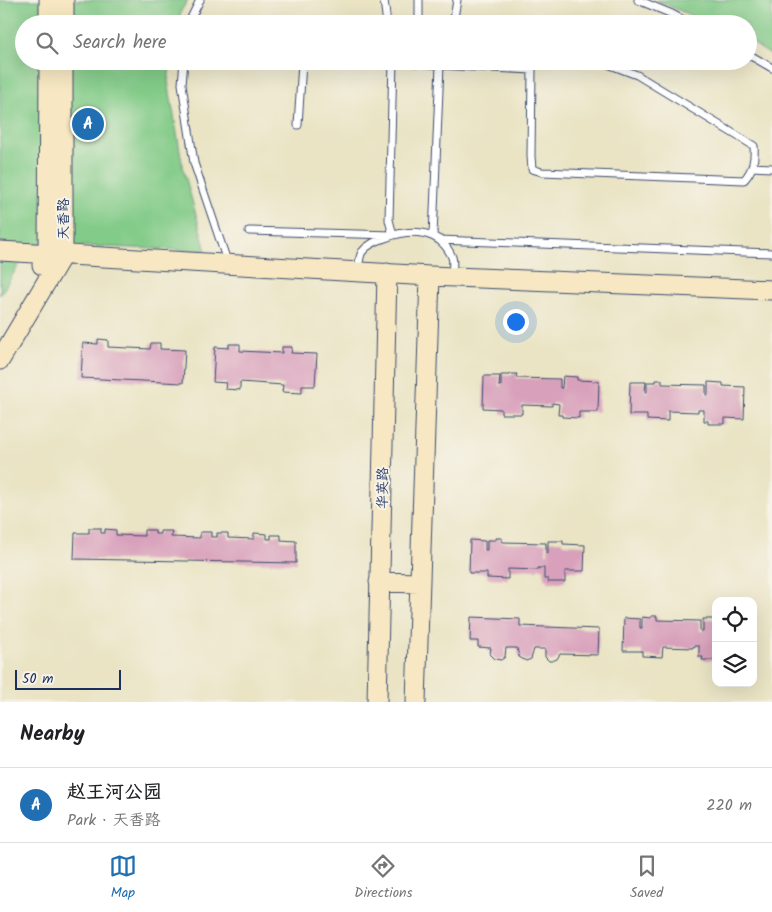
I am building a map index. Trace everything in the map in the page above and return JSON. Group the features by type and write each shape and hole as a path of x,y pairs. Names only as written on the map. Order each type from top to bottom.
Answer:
{"main road":[{"path":"49,0 49,15"},
{"path":"64,0 64,15"},
{"name":"天香路","path":"0,334 56,254 49,70"},
{"name":"天香路","path":"0,360 56,254 64,70"},
{"path":"0,251 430,276 772,290"},
{"name":"华英路","path":"377,702 387,273"},
{"path":"416,702 430,276"},
{"path":"380,582 420,583"}],"lane":[{"path":"192,15 200,0"},
{"path":"384,0 386,15"},
{"path":"419,15 420,0"},
{"path":"454,15 457,0"},
{"path":"638,0 674,15"},
{"path":"757,59 772,68"},
{"path":"183,70 182,84 194,163 228,264"},
{"path":"298,126 302,70"},
{"path":"393,235 389,220 394,70"},
{"path":"443,70 436,238 452,258 452,277"},
{"path":"532,70 532,169 542,172 744,180 750,174 755,158 754,146 637,75 624,70"},
{"path":"752,167 772,168"},
{"path":"249,231 393,235 409,232 422,233 436,238 772,253"},
{"path":"357,272 360,254 367,246 393,235"}],"green space":[{"path":"0,0 188,0 180,15 15,15 15,70 170,70 168,81 183,168 206,251 32,244 0,295"},
{"path":"656,0 772,0 772,56 757,46 757,15 690,15"}],"building":[{"path":"98,339 108,340 108,347 150,349 151,343 160,343 160,349 185,350 183,383 81,378 83,343 98,344"},
{"path":"229,344 240,344 240,351 282,353 282,347 292,347 291,353 317,354 315,386 302,386 302,393 282,392 283,385 240,382 240,390 225,389 226,383 213,382 215,347 229,348"},
{"path":"517,374 516,378 560,379 560,388 562,388 563,376 577,377 577,380 599,381 598,412 579,412 579,418 562,417 562,415 558,415 559,404 552,403 552,406 522,405 522,414 501,414 501,409 483,408 484,376 500,376 499,386 501,386 501,375"},
{"path":"656,380 662,380 662,384 706,385 706,395 708,395 708,382 723,383 723,386 745,387 744,419 725,418 725,424 708,424 708,421 704,421 704,410 698,410 698,412 668,411 668,421 647,420 647,415 629,415 630,382 646,382 645,392 647,392 647,382 656,382"},
{"path":"89,528 101,528 101,533 105,533 105,529 116,530 116,535 144,536 144,530 155,530 155,534 160,534 160,531 172,531 171,537 200,538 200,532 211,532 211,537 217,537 217,533 228,533 228,538 254,539 254,533 267,534 267,539 271,539 271,535 281,535 281,540 296,541 296,563 74,559 75,533 89,533"},
{"path":"496,538 502,538 502,542 546,543 546,553 548,553 548,541 563,541 563,544 585,545 584,571 565,571 565,582 548,582 548,579 544,579 544,568 538,568 538,570 508,569 508,579 487,578 487,573 469,573 470,540 485,541 485,550 487,550 487,540 496,540"},
{"path":"651,616 657,616 657,620 700,621 700,631 703,631 703,619 712,619 712,660 702,660 703,657 699,657 699,646 693,646 693,648 663,647 662,657 642,656 642,651 623,651 624,618 640,619 640,628 642,628 642,617 651,618"},
{"path":"471,617 520,619 520,626 599,629 598,655 560,654 557,659 549,661 545,657 545,649 534,649 531,659 526,661 519,657 517,648 506,648 505,657 501,660 495,659 490,654 491,648 478,647 478,641 470,641"}],"place":[{"name":"赵王河公园","path":"88,124"}]}
